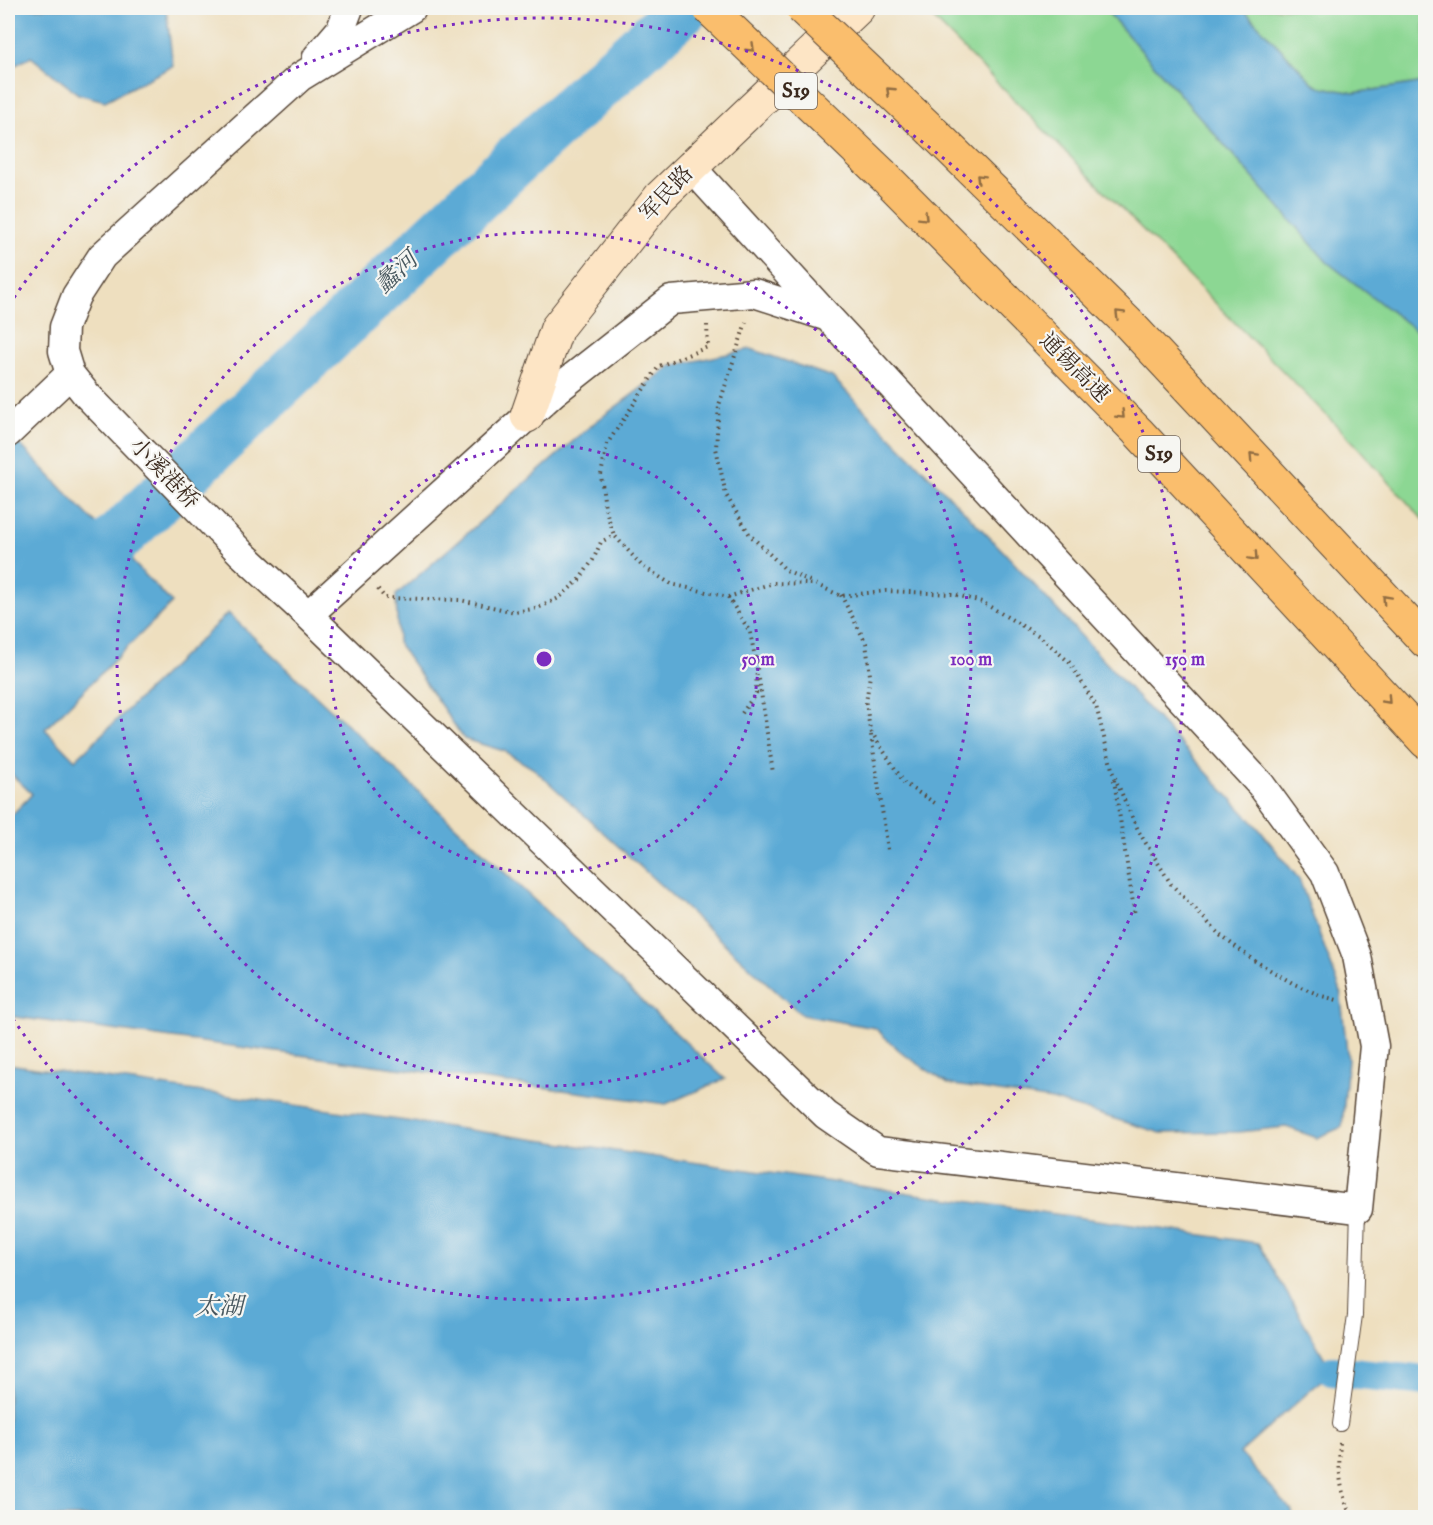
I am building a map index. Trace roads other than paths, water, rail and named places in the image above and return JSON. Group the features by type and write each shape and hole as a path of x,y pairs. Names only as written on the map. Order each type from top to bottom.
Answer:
{"highway":[{"name":"通锡高速","path":"709,8 883,175 1137,431 1425,742"},
{"path":"802,8 932,131 1129,324 1425,642"}],"street":[{"path":"8,433 78,384 63,351 64,327 76,296 102,256 300,77 341,28 349,8"},
{"path":"300,77 412,8"},
{"name":"军民路","path":"554,392 570,339 671,210 696,174 858,8"},
{"name":"军民路","path":"527,416 557,328 660,197 696,174 871,8"},
{"path":"696,174 1261,785 1325,873 1357,956 1374,1046 1358,1209"},
{"path":"308,615 554,392 671,300 754,293 828,317"},
{"name":"小溪港桥","path":"78,384 241,553 825,1115 878,1151 1358,1209"}],"lane":[{"path":"1341,1424 1355,1314 1358,1209"}],"water":[{"path":"8,8 166,8 173,66 105,101 78,94 31,57 8,69"},
{"path":"1104,8 1242,8 1316,86 1354,93 1425,82 1425,337 1327,262"},
{"path":"751,349 832,377 1004,552 1259,829 1299,879 1340,989 1348,1060 1342,1127 1317,1138 1286,1127 1239,1132 1161,1133 1052,1100 948,1084 902,1053 875,1028 802,1015 534,769 504,751 464,739 398,643 396,595 594,423 671,366"},
{"path":"12,436 172,603 45,729 75,760 228,613 725,1079 666,1104 8,1016 8,819 32,794 8,771 8,440"},
{"name":"太湖","path":"8,1064 1258,1243 1332,1371 1240,1453 1292,1511 1293,1517 8,1517"}],"waterway":[{"name":"蠡河","path":"8,642 516,160 684,8"},
{"path":"1332,1371 1426,1381"}]}
